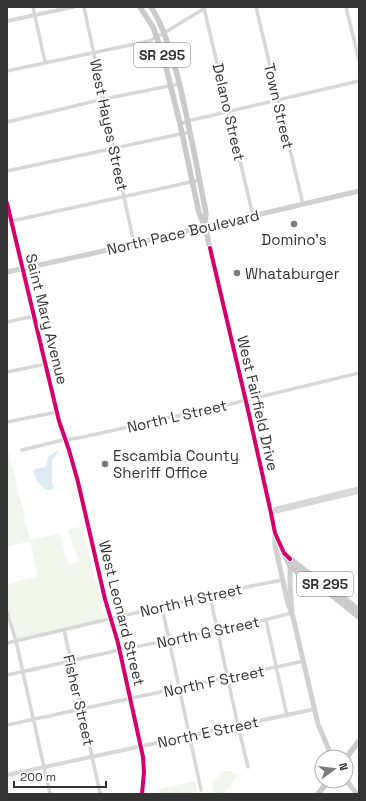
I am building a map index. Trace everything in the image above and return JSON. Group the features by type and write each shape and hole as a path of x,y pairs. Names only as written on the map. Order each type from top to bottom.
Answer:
{"main road":[{"name":"West Fairfield Drive","path":"140,7 153,27 163,56 180,124 199,213 205,227 246,400 275,533 284,553 290,559 359,610"},
{"name":"West Fairfield Drive","path":"151,7 160,23 171,52 179,84 200,180 206,213 205,227"},
{"name":"North Pace Boulevard","path":"7,272 359,191"},
{"path":"275,533 275,545 282,580 288,604 292,613 318,724 328,749"},
{"name":"SR 295","path":"284,553 290,566 359,617"},
{"path":"290,559 292,613"},
{"path":"353,749 359,741"}],"street":[{"path":"33,7 46,62"},
{"path":"7,21 72,7"},
{"name":"West Hayes Street","path":"84,7 134,244"},
{"path":"197,7 199,11"},
{"name":"Town Street","path":"256,7 303,204"},
{"path":"346,7 359,61"},
{"path":"7,71 149,40 164,33 205,8"},
{"name":"Delano Street","path":"205,8 253,216"},
{"path":"180,124 359,81"},
{"path":"7,122 104,99 179,84"},
{"path":"7,171 190,132"},
{"path":"9,222 200,180"},
{"name":"Saint Mary Avenue","path":"7,203 9,222 46,364 56,412 65,441"},
{"path":"7,322 34,316"},
{"path":"7,372 46,364"},
{"name":"North L Street","path":"65,441 359,373"},
{"path":"7,422 56,412"},
{"path":"22,450 59,441 65,441"},
{"name":"West Leonard Street","path":"65,441 78,482 105,599 120,650 141,747 144,772 142,794"},
{"path":"271,511 359,488"},
{"path":"271,511 359,492"},
{"name":"North H Street","path":"7,643 282,580"},
{"path":"210,596 248,767"},
{"path":"162,607 201,790"},
{"path":"7,612 16,641 50,794"},
{"name":"North G Street","path":"7,675 266,620 292,613"},
{"path":"266,620 287,716"},
{"name":"Fisher Street","path":"64,630 100,793"},
{"name":"North F Street","path":"7,725 304,661"},
{"name":"North E Street","path":"7,775 315,709"}],"shaded area":[{"path":"58,450 59,452 52,460 52,484 54,487 51,490 44,489 33,471 35,469 46,467 48,457"},
{"path":"9,453 30,540 59,533 69,565 79,561 68,530 82,526 105,619 17,639 7,606 7,584 38,576 30,541 7,547 7,454"},
{"path":"224,771 229,771 239,775 235,778 224,794 214,794 212,783"},
{"path":"195,781 198,794 161,794 155,790"}],"cycle path":[{"path":"7,203 59,421 78,482 105,599 118,643 143,757 144,772 142,794"},
{"path":"210,248 275,533 284,553 290,559"}],"place":[{"name":"Domino's","path":"294,224"},
{"name":"Whataburger","path":"237,273"},
{"name":"Escambia County Sheriff Office","path":"105,464"}]}
